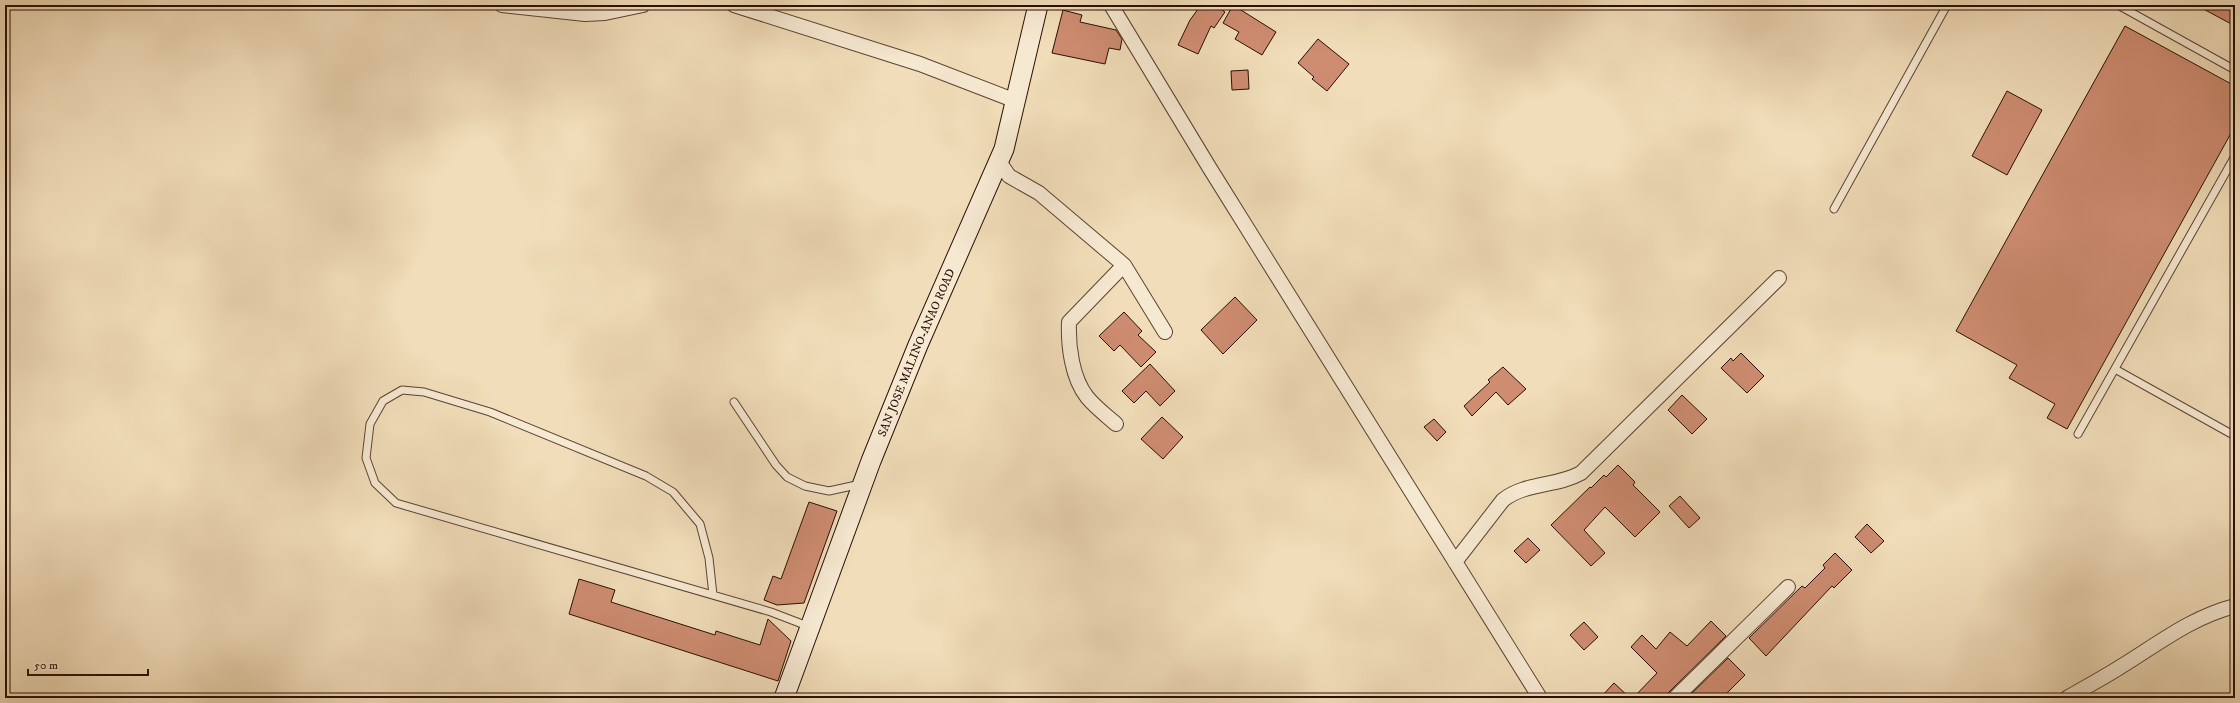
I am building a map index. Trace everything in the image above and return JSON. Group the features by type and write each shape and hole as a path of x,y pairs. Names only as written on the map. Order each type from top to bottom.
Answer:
{"main road":[{"name":"SAN JOSE MALINO-ANAO ROAD","path":"784,698 862,484 918,345 1004,149 1038,5"}],"street":[{"path":"502,5 585,14 605,13 643,5"},
{"path":"734,5 920,64 1016,101"},
{"path":"1111,5 1209,167 1540,698"},
{"path":"998,160 1009,176 1039,193 1124,265 1165,332"},
{"path":"1116,424 1087,398 1081,388 1076,374 1068,335 1069,322 1124,265"},
{"path":"1455,562 1503,500 1512,493 1523,488 1570,480 1581,473 1779,278"},
{"path":"1675,698 1788,587"},
{"path":"2067,698 2117,669 2181,627 2206,615 2235,606"}],"lane":[{"path":"1834,209 1947,5"},
{"path":"2118,5 2235,70"},
{"path":"2078,434 2235,156"},
{"path":"2115,369 2235,436"},
{"path":"713,596 709,558 700,524 673,492 646,476 490,412 424,392 402,390 383,401 370,424 366,458 375,483 396,503 713,596 771,612 810,627"},
{"path":"734,402 776,465 787,477 805,486 829,490 862,484"}],"building":[{"path":"1201,5 1215,5 1225,12 1214,28 1211,26 1198,54 1178,45 1190,20"},
{"path":"1233,5 1276,32 1262,55 1235,39 1239,32 1223,23"},
{"path":"2196,5 2235,5 2235,26"},
{"path":"1063,10 1082,15 1080,22 1116,30 1122,39 1120,50 1109,48 1105,64 1052,53"},
{"path":"2125,26 2235,86 2235,126 2067,429 2047,418 2055,404 2009,378 2017,365 1956,331"},
{"path":"1318,39 1349,64 1327,91 1312,79 1314,77 1298,63"},
{"path":"1248,70 1249,89 1232,90 1231,71"},
{"path":"2007,91 2042,110 2007,175 1972,156"},
{"path":"1235,297 1257,320 1223,354 1201,330"},
{"path":"1124,312 1142,331 1138,335 1156,352 1141,367 1120,345 1114,351 1099,336"},
{"path":"1741,353 1764,376 1747,393 1721,368 1731,358 1733,361"},
{"path":"1150,364 1175,391 1160,406 1146,391 1134,403 1122,391"},
{"path":"1503,367 1526,389 1508,405 1496,392 1472,416 1464,406 1490,382 1488,380"},
{"path":"1682,395 1707,419 1692,434 1668,410"},
{"path":"1162,417 1183,437 1163,459 1141,439"},
{"path":"1434,419 1446,432 1437,441 1424,427"},
{"path":"1618,465 1635,482 1633,485 1660,512 1635,537 1605,507 1584,530 1605,553 1591,566 1551,525 1590,487 1591,488 1604,475 1606,477"},
{"path":"1680,496 1700,518 1689,528 1669,506"},
{"path":"809,502 837,511 804,603 777,605 764,600 773,576 781,579"},
{"path":"1867,524 1884,541 1871,553 1855,537"},
{"path":"1528,538 1540,550 1526,563 1514,551"},
{"path":"1835,553 1852,570 1834,588 1832,586 1766,656 1749,638 1802,586 1805,588 1825,568 1823,565"},
{"path":"579,579 615,590 611,602 715,635 716,631 760,645 768,619 791,641 778,681 569,614"},
{"path":"1711,621 1726,636 1669,692 1667,698 1633,698 1657,673 1631,647 1642,635 1656,649 1670,632 1687,646"},
{"path":"1584,622 1598,637 1584,650 1570,635"},
{"path":"1728,658 1745,675 1722,698 1687,698"},
{"path":"1614,683 1630,698 1600,698"}]}
